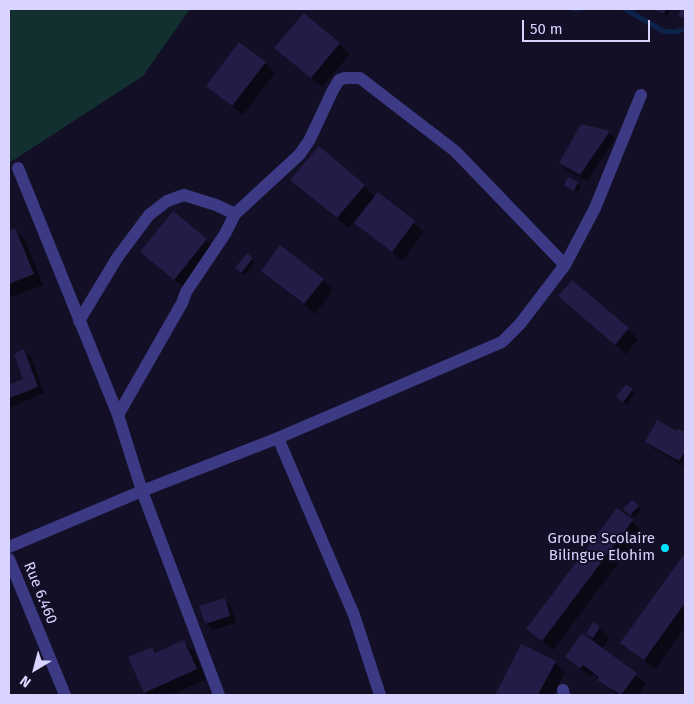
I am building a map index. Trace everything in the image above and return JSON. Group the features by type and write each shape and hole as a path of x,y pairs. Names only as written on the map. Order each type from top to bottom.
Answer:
{"street":[{"path":"118,415 174,319 186,292 225,234 234,214 304,148 340,80 345,78 360,78 455,151 565,265"},
{"path":"9,547 142,491 278,438 502,342 520,324 565,265 595,208 641,95"},
{"path":"18,168 45,230 79,321 118,415 142,491 219,695"},
{"path":"79,321 117,258 150,215 167,201 184,195 216,205 234,214"},
{"path":"278,438 354,615 380,695"},
{"name":"Rue 6.460","path":"9,559 65,695"}],"green space":[{"path":"9,9 190,9 143,76 9,163"}],"building":[{"path":"651,9 666,9 664,14"},
{"path":"681,9 685,9 685,19 678,16"},
{"path":"304,13 340,43 311,78 274,48"},
{"path":"239,42 266,62 232,106 206,86"},
{"path":"581,124 610,131 580,175 559,163"},
{"path":"319,146 365,185 337,218 290,180"},
{"path":"568,177 578,182 574,191 564,185"},
{"path":"378,192 415,221 392,252 354,223"},
{"path":"173,211 207,239 174,280 140,252"},
{"path":"15,228 34,274 9,284 9,231"},
{"path":"280,245 324,279 304,304 261,271"},
{"path":"247,253 253,258 241,273 235,268"},
{"path":"572,280 629,328 615,345 558,296"},
{"path":"24,349 38,387 9,398 9,385 23,379 14,354"},
{"path":"626,384 633,389 623,402 616,397"},
{"path":"657,420 677,431 679,429 685,432 685,451 679,461 645,442"},
{"path":"632,500 639,506 630,515 623,509"},
{"path":"617,508 633,520 542,641 526,629"},
{"path":"685,553 685,603 644,660 620,643"},
{"path":"225,598 230,616 205,624 199,606"},
{"path":"593,622 600,627 593,638 586,634"},
{"path":"582,633 637,673 621,695 597,680 599,677 583,665 580,668 565,657"},
{"path":"184,640 197,669 144,693 128,657 152,647 155,653"},
{"path":"521,644 556,661 538,695 495,695"}],"waterway":[{"path":"575,9 580,9"},
{"path":"625,9 663,31 675,32 685,29"}],"place":[{"name":"Groupe Scolaire Bilingue Elohim","path":"665,548"}]}
